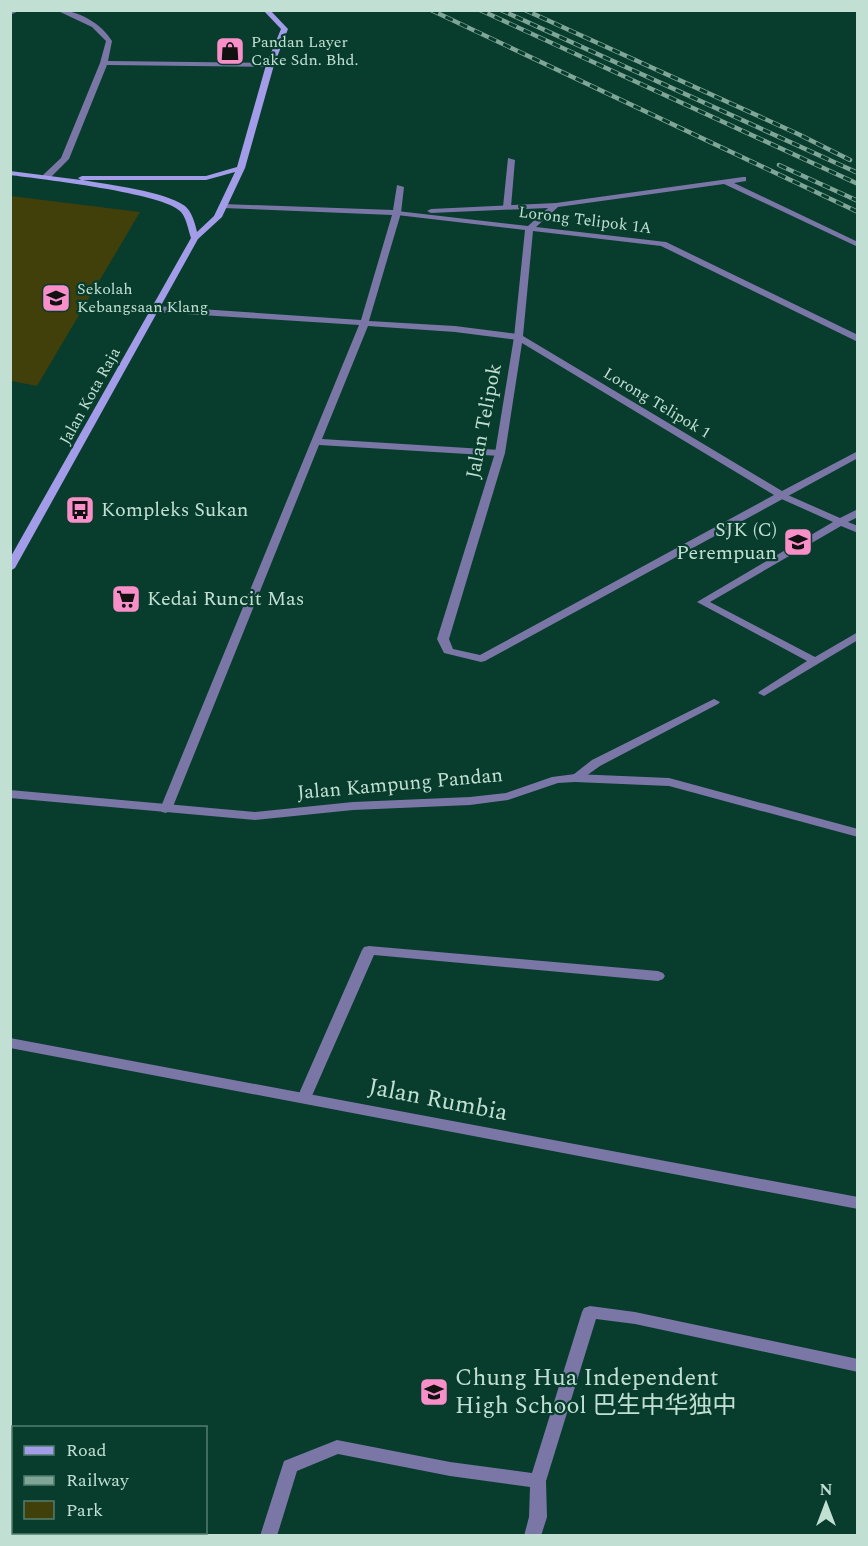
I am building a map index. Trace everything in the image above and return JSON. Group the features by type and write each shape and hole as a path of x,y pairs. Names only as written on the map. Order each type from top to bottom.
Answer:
{"main road":[{"name":"Jalan Kota Raja","path":"10,568 195,238 218,218 224,206 241,168 270,65 285,29 266,10"},
{"path":"46,177 206,178 241,168"},
{"path":"10,173 46,177 157,197 182,208 189,219 195,238"}],"street":[{"path":"10,13 18,10"},
{"path":"46,177 65,159 104,63 110,41 105,33 59,10"},
{"path":"104,63 270,65"},
{"path":"507,207 511,160"},
{"path":"224,206 397,213 556,205 743,179"},
{"path":"726,182 858,245"},
{"path":"166,809 364,324 397,213 400,187"},
{"path":"530,229 556,205"},
{"name":"Lorong Telipok 1A","path":"397,213 663,244 858,339"},
{"name":"Jalan Telipok","path":"530,229 518,338 500,453 443,639 448,651 481,659 781,495"},
{"path":"155,309 454,329 518,338"},
{"name":"Lorong Telipok 1","path":"518,338 781,495 858,530"},
{"path":"315,442 500,453"},
{"path":"781,495 858,454"},
{"path":"815,661 702,602 858,512"},
{"path":"764,693 858,635"},
{"path":"575,778 596,763 714,702"},
{"name":"Jalan Kampung Pandan","path":"10,794 255,816 352,806 470,801 508,796 556,780 575,778 669,782 858,833"},
{"path":"304,1098 369,950 658,976"},
{"name":"Jalan Rumbia","path":"10,1043 858,1203"},
{"path":"532,1536 538,1517 538,1481 590,1312 635,1318 858,1366"},
{"path":"268,1536 290,1466 337,1447 450,1469 538,1481"}],"green space":[{"name":"Sekolah Kebangsaan Klang","path":"11,196 140,212 37,386 11,381"}],"railway":[{"path":"431,10 858,212"},
{"path":"480,10 858,184"},
{"path":"501,10 858,173"},
{"path":"525,10 798,134 850,160"},
{"path":"779,165 858,201"}],"place":[{"name":"Pandan Layer Cake Sdn. Bhd.","path":"230,51"},
{"name":"Sekolah Kebangsaan Klang","path":"56,298"},
{"name":"Kompleks Sukan","path":"80,510"},
{"name":"SJK (C) Perempuan","path":"798,542"},
{"name":"Kedai Runcit Mas","path":"126,599"},
{"name":"Chung Hua Independent High School 巴生中华独中","path":"434,1392"}]}
